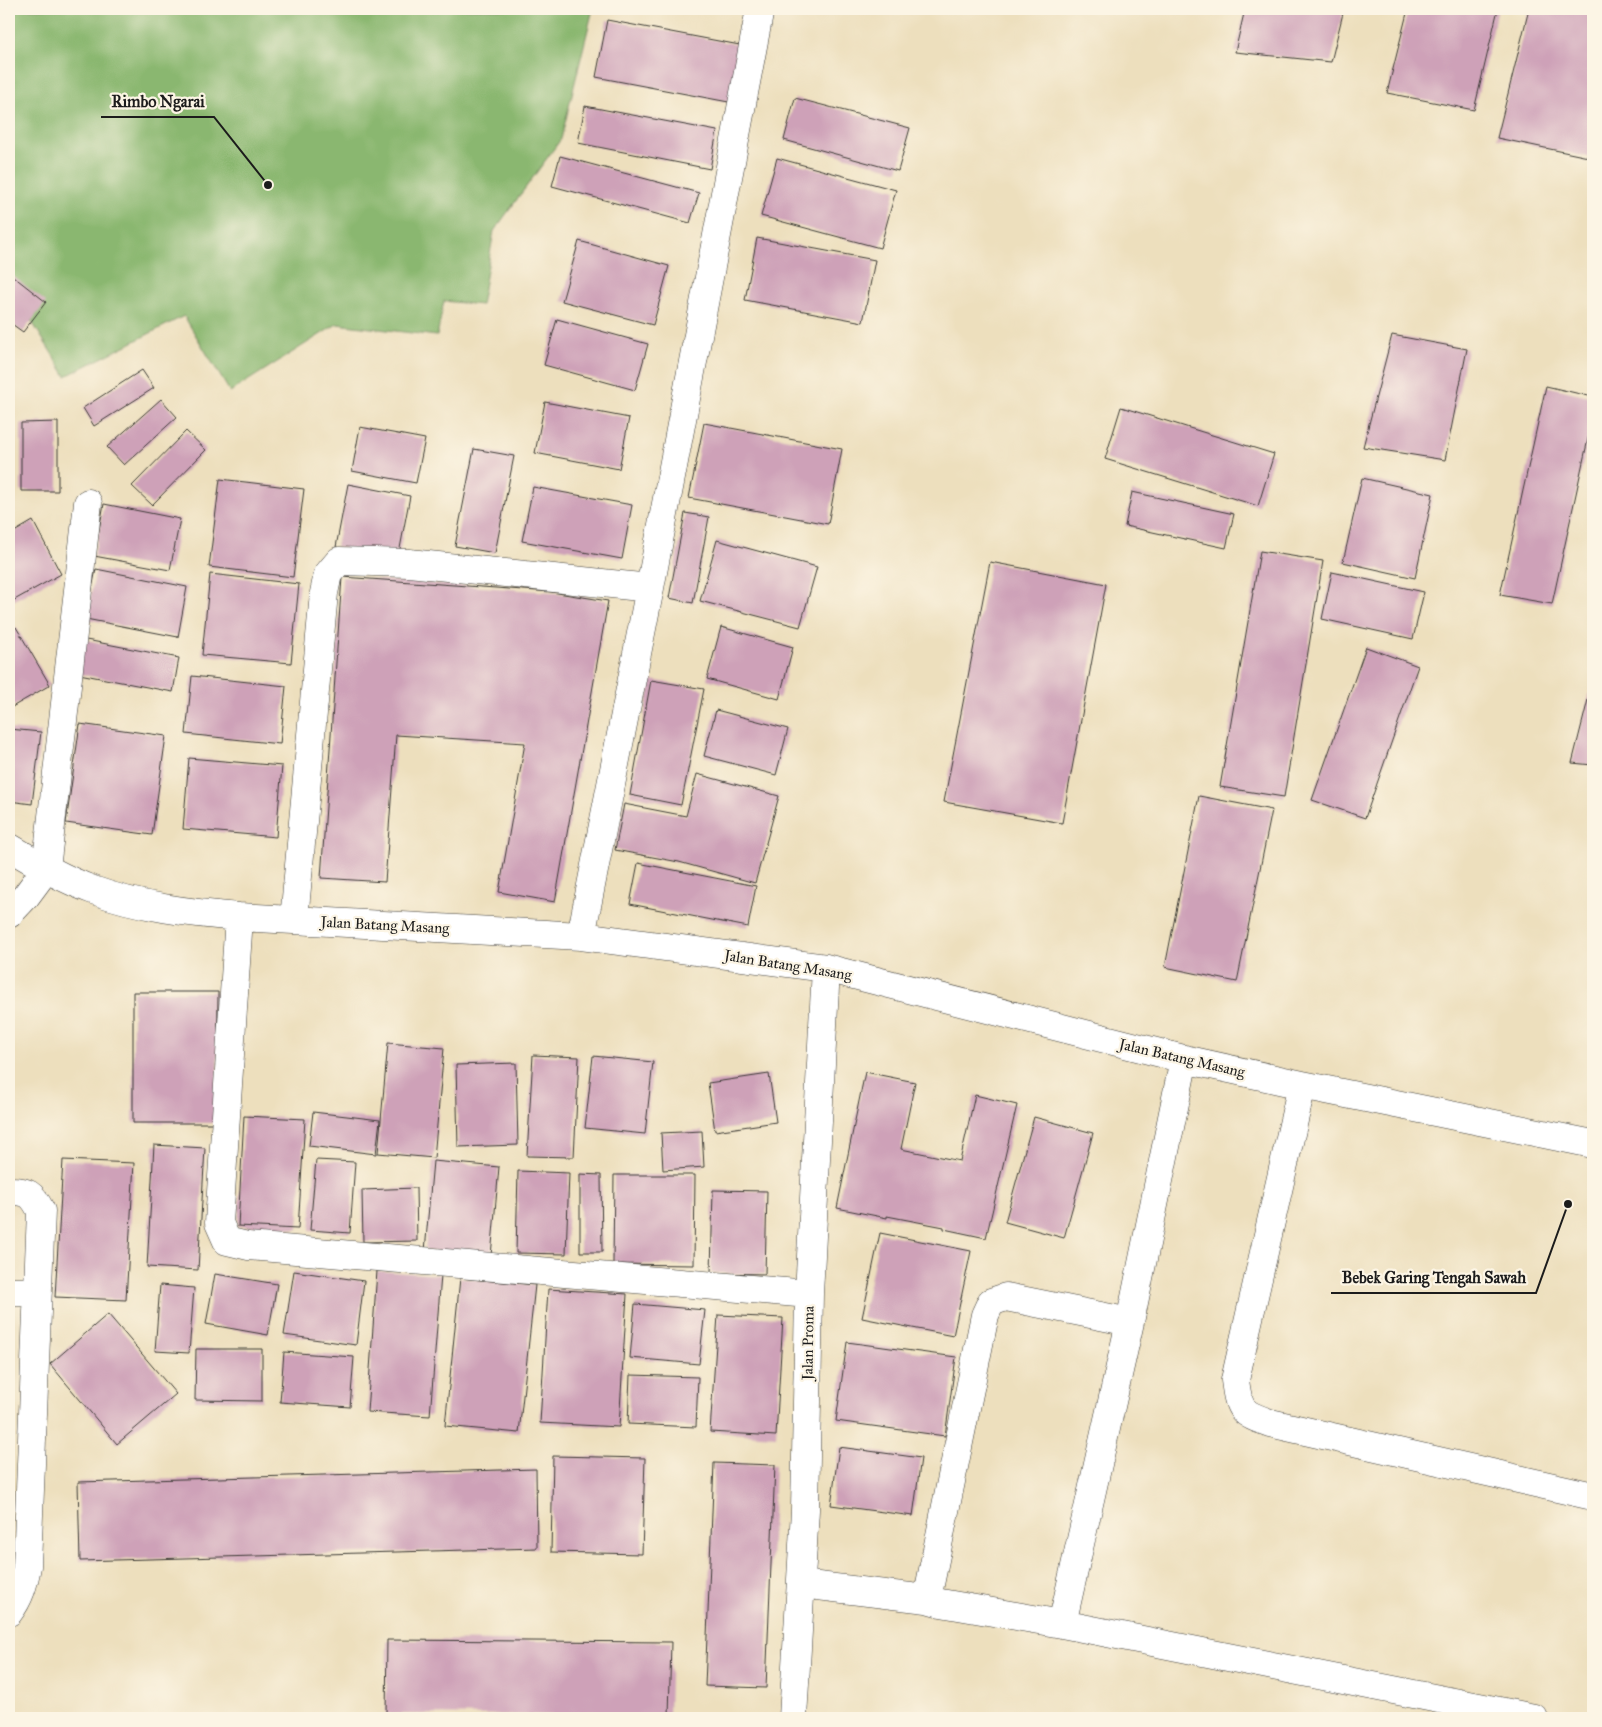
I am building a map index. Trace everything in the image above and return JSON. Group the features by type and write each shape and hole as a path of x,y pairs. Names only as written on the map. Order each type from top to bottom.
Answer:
{"street":[{"path":"581,936 650,588 760,9"},
{"path":"9,914 26,896 46,869 88,503"},
{"path":"294,920 324,592 328,574 340,561 409,563 650,588"},
{"name":"Jalan Batang Masang","path":"9,847 46,869 94,890 144,905 195,913 239,917 581,936 826,968 1184,1059 1593,1144"},
{"path":"239,917 219,1223 227,1241 248,1246 809,1294"},
{"name":"Jalan Proma","path":"793,1718 805,1510 809,1294 826,968"},
{"path":"1062,1624 1130,1322 1184,1059"},
{"path":"1302,1085 1235,1380 1238,1402 1250,1416 1270,1423 1593,1496"},
{"path":"9,1191 24,1191 35,1198 41,1211 27,1566 23,1586 16,1603 9,1612"},
{"path":"9,1292 38,1292"},
{"path":"927,1599 985,1315 991,1302 1006,1297 1130,1322"},
{"path":"801,1584 927,1599 941,1604 1062,1624 1534,1718"}],"green space":[{"path":"9,9 593,9 561,139 494,231 481,305 444,301 437,336 337,324 230,392 184,316 66,376 22,306 9,290"}],"building":[{"path":"1245,9 1344,9 1331,62 1235,52"},
{"path":"1408,9 1498,9 1474,110 1387,93"},
{"path":"1529,9 1593,9 1593,158 1497,138"},
{"path":"607,20 745,46 734,103 596,77"},
{"path":"795,98 910,128 898,171 784,140"},
{"path":"585,106 717,131 710,169 578,143"},
{"path":"560,156 699,193 690,223 552,186"},
{"path":"777,158 896,190 880,248 761,216"},
{"path":"757,238 875,260 863,322 745,300"},
{"path":"579,241 669,266 653,325 562,301"},
{"path":"9,273 46,302 23,332 9,322"},
{"path":"557,319 648,344 635,390 544,365"},
{"path":"1392,335 1467,349 1445,460 1363,447"},
{"path":"142,370 154,388 94,426 83,408"},
{"path":"1546,386 1593,397 1593,416 1552,604 1500,595"},
{"path":"161,399 177,417 124,465 107,447"},
{"path":"545,402 629,418 619,469 535,453"},
{"path":"1121,407 1274,454 1258,506 1105,459"},
{"path":"58,422 58,491 21,491 21,423"},
{"path":"704,423 842,449 828,524 689,498"},
{"path":"360,427 425,439 416,483 352,471"},
{"path":"186,431 206,450 152,505 132,486"},
{"path":"474,449 514,456 495,553 455,546"},
{"path":"1362,478 1433,494 1415,578 1343,562"},
{"path":"220,479 304,489 293,577 209,567"},
{"path":"348,484 410,496 398,559 336,547"},
{"path":"533,487 632,505 622,559 522,541"},
{"path":"1132,492 1234,514 1226,548 1125,526"},
{"path":"104,504 180,519 170,570 94,556"},
{"path":"685,513 709,517 693,603 669,598"},
{"path":"33,521 61,574 9,603 9,535"},
{"path":"717,540 817,567 800,627 700,601"},
{"path":"1260,551 1323,561 1284,797 1220,787"},
{"path":"990,562 1106,584 1062,823 944,802"},
{"path":"96,569 187,587 178,637 86,619"},
{"path":"1332,572 1424,592 1413,639 1322,619"},
{"path":"210,574 299,584 291,663 202,655"},
{"path":"342,577 551,592 608,601 555,902 499,892 525,743 396,735 385,882 321,878"},
{"path":"16,627 50,685 12,707 9,701 9,631"},
{"path":"721,627 793,647 779,699 707,679"},
{"path":"81,639 179,658 173,692 74,673"},
{"path":"1366,647 1418,666 1365,818 1312,800"},
{"path":"192,676 286,686 280,744 186,734"},
{"path":"651,680 704,689 681,805 630,795"},
{"path":"1593,680 1593,765 1572,763"},
{"path":"716,710 788,729 776,775 704,756"},
{"path":"80,724 166,736 152,835 66,823"},
{"path":"9,729 41,732 32,804 9,801"},
{"path":"189,758 282,766 276,837 183,829"},
{"path":"697,774 779,796 755,883 679,862 615,850 624,804 686,816"},
{"path":"1199,796 1272,810 1237,982 1165,967"},
{"path":"638,863 756,886 748,927 630,904"},
{"path":"133,992 218,992 217,1123 133,1123"},
{"path":"388,1043 444,1048 434,1158 378,1153"},
{"path":"533,1055 579,1057 574,1157 527,1156"},
{"path":"593,1056 653,1062 645,1134 585,1128"},
{"path":"516,1063 518,1145 458,1147 456,1065"},
{"path":"865,1072 915,1082 901,1149 960,1161 975,1095 1017,1105 986,1238 944,1229 944,1227 837,1208"},
{"path":"769,1074 776,1122 715,1131 708,1083"},
{"path":"313,1112 380,1120 376,1154 309,1146"},
{"path":"244,1116 305,1119 298,1229 238,1226"},
{"path":"1034,1117 1093,1133 1064,1238 1005,1222"},
{"path":"702,1131 704,1167 663,1170 661,1133"},
{"path":"154,1145 205,1148 198,1270 147,1267"},
{"path":"63,1160 134,1163 126,1300 55,1297"},
{"path":"316,1160 355,1162 350,1233 310,1230"},
{"path":"433,1161 499,1167 491,1256 425,1251"},
{"path":"518,1171 569,1173 566,1254 516,1253"},
{"path":"580,1174 601,1175 602,1252 580,1252"},
{"path":"614,1175 695,1175 694,1265 613,1264"},
{"path":"416,1188 417,1241 363,1242 362,1190"},
{"path":"713,1190 767,1191 765,1274 711,1273"},
{"path":"880,1233 971,1251 953,1336 862,1318"},
{"path":"294,1271 364,1281 356,1345 284,1335"},
{"path":"377,1271 441,1275 430,1416 367,1412"},
{"path":"215,1274 277,1284 268,1335 206,1324"},
{"path":"460,1278 535,1285 519,1433 445,1426"},
{"path":"160,1285 194,1288 189,1353 155,1351"},
{"path":"548,1289 627,1294 619,1427 540,1423"},
{"path":"635,1304 705,1310 699,1364 630,1358"},
{"path":"108,1314 176,1394 117,1444 50,1364"},
{"path":"718,1315 783,1318 776,1436 710,1432"},
{"path":"847,1342 956,1357 945,1436 836,1421"},
{"path":"196,1349 262,1349 262,1401 195,1400"},
{"path":"284,1352 354,1357 350,1407 280,1402"},
{"path":"630,1375 698,1377 696,1427 628,1424"},
{"path":"839,1447 921,1458 913,1516 831,1505"},
{"path":"553,1456 645,1458 642,1554 551,1552"},
{"path":"714,1463 775,1465 766,1688 705,1686"},
{"path":"536,1469 537,1548 80,1561 78,1482"},
{"path":"387,1640 671,1642 669,1716 386,1714"}],"place":[{"name":"Rimbo Ngarai","path":"268,185"},
{"name":"Bebek Garing Tengah Sawah","path":"1568,1204"}]}
